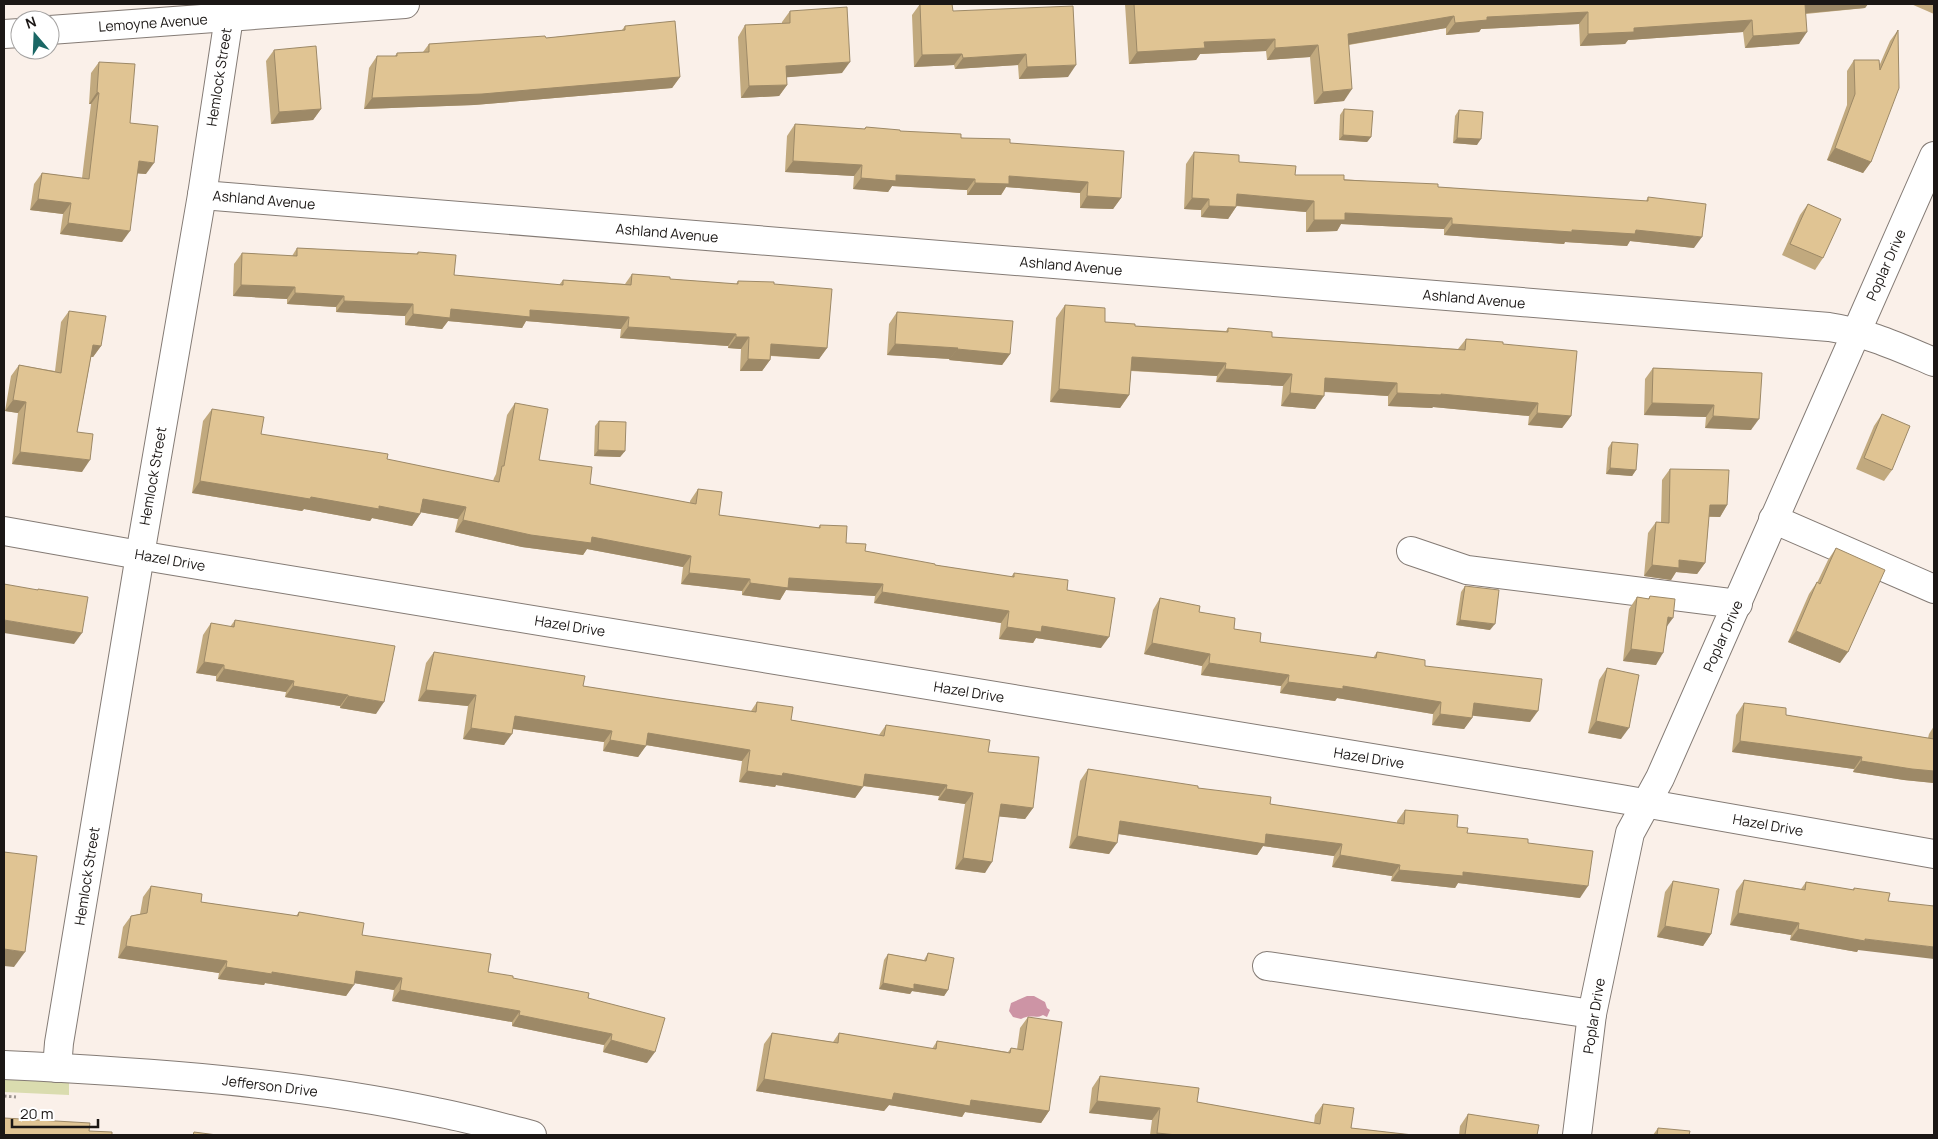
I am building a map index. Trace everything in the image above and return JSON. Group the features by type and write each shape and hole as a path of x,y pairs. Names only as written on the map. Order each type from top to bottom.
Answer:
{"street":[{"name":"Lemoyne Avenue","path":"60,29 230,10 405,4"},
{"name":"Hemlock Street","path":"57,1068 59,1043 140,555 202,195 230,10"},
{"name":"Poplar Drive","path":"1577,1135 1592,1014 1630,833 1660,778 1934,156"},
{"name":"Ashland Avenue","path":"202,195 1829,327 1856,331 1934,362"},
{"path":"1773,519 1934,589"},
{"name":"Hazel Drive","path":"4,531 1645,804 1934,854"},
{"path":"1411,551 1467,570 1738,604"},
{"path":"1267,966 1592,1014"},
{"name":"Jefferson Drive","path":"4,1066 168,1074 344,1095 437,1112 532,1135"}],"green space":[{"path":"4,1078 69,1081 69,1095 4,1092"}],"shaded area":[{"path":"1027,996 1034,996 1045,1002 1050,1010 1047,1017 1043,1015 1021,1019 1013,1017 1009,1011 1011,1003"}],"building":[{"path":"920,4 952,4 953,11 1073,6 1076,65 1027,67 1026,54 963,58 962,54 922,55"},
{"path":"1134,4 1805,4 1807,32 1753,36 1752,20 1634,28 1634,32 1588,34 1588,12 1487,17 1487,20 1455,23 1454,16 1348,34 1352,89 1323,92 1318,45 1275,48 1275,39 1204,42 1205,48 1137,52"},
{"path":"847,7 850,62 786,66 787,85 749,86 745,25 790,23 790,11"},
{"path":"675,21 680,77 482,94 372,98 377,56 397,56 397,53 429,52 429,44 545,36 546,38 625,30 625,26"},
{"path":"1898,30 1899,88 1871,162 1835,148 1855,94 1854,60 1879,60 1880,70"},
{"path":"316,46 321,109 279,112 274,50"},
{"path":"99,62 135,64 130,123 158,126 154,163 139,161 130,231 68,223 71,203 38,199 42,173 89,179 99,93 97,92"},
{"path":"1344,109 1373,111 1371,137 1343,135"},
{"path":"1459,110 1483,112 1481,139 1457,138"},
{"path":"795,124 961,134 961,138 1010,139 1010,143 1124,151 1121,198 1087,196 1088,182 1009,176 1009,184 975,183 975,179 896,175 896,181 861,178 862,165 793,161"},
{"path":"1194,152 1239,155 1239,162 1296,166 1295,175 1344,175 1344,180 1438,184 1438,187 1648,201 1648,197 1706,204 1702,237 1636,230 1635,234 1572,230 1572,232 1452,224 1452,218 1345,213 1345,220 1314,220 1314,201 1237,194 1236,207 1209,206 1209,199 1192,198"},
{"path":"1808,204 1841,219 1823,258 1790,244"},
{"path":"297,248 456,255 454,275 563,285 563,280 631,285 632,274 738,284 738,281 774,282 774,284 832,289 827,348 771,344 770,360 748,359 749,337 736,337 736,334 628,327 629,317 530,310 530,317 451,309 450,318 413,314 413,304 344,301 344,296 295,293 295,287 241,285 242,253 297,256"},
{"path":"1065,305 1105,308 1105,322 1135,324 1135,326 1228,332 1228,328 1272,332 1272,337 1465,350 1466,339 1577,351 1571,416 1537,413 1538,403 1441,394 1397,393 1397,383 1325,378 1324,396 1290,393 1292,374 1225,369 1226,363 1132,357 1129,395 1059,389"},
{"path":"69,311 106,316 101,346 93,345 77,432 93,434 90,460 20,452 26,402 13,400 19,365 61,373"},
{"path":"897,312 1013,321 1010,354 895,344"},
{"path":"1653,368 1762,373 1759,419 1713,416 1714,405 1652,403"},
{"path":"515,403 548,409 539,460 592,467 590,484 696,504 698,489 722,492 719,515 820,528 820,525 847,526 846,543 866,544 865,551 935,565 1014,577 1014,573 1068,580 1067,590 1115,598 1109,637 1042,626 1041,632 1007,627 1009,611 882,592 883,584 789,578 788,588 750,583 750,579 689,573 691,556 592,537 591,543 531,535 463,520 466,507 423,499 420,514 379,506 379,509 200,481 212,409 264,417 261,434 388,454 387,459 499,482 502,466 504,466"},
{"path":"1882,414 1910,426 1892,470 1864,458"},
{"path":"599,421 626,422 625,451 598,450"},
{"path":"1612,442 1638,444 1636,470 1610,468"},
{"path":"1670,469 1729,470 1727,505 1710,505 1705,563 1679,560 1679,568 1652,565 1656,522 1669,523"},
{"path":"1836,548 1885,570 1848,652 1796,631 1817,582 1820,584"},
{"path":"4,584 88,597 82,633 4,620"},
{"path":"1465,586 1499,590 1495,624 1460,620"},
{"path":"1650,596 1675,599 1673,618 1668,617 1663,653 1631,649 1637,597 1649,599"},
{"path":"1160,598 1200,606 1199,612 1235,618 1234,629 1261,633 1260,642 1376,658 1377,652 1425,660 1425,666 1542,679 1538,711 1474,703 1472,718 1440,714 1441,702 1343,686 1343,689 1288,682 1289,675 1209,663 1210,654 1152,643"},
{"path":"235,620 395,646 384,702 293,686 294,681 224,669 224,665 204,662 211,623 234,627"},
{"path":"434,652 585,676 583,686 666,699 756,712 757,702 793,707 791,720 884,736 886,725 990,740 988,752 1039,757 1033,808 1001,804 992,862 963,858 973,793 946,789 947,785 865,774 863,787 783,773 782,776 747,771 750,750 648,733 646,746 610,740 612,731 515,716 512,734 471,728 476,695 426,690"},
{"path":"1607,668 1639,675 1629,728 1596,721"},
{"path":"1744,703 1786,708 1786,715 1934,739 1934,771 1861,761 1862,757 1740,741"},
{"path":"1088,769 1198,786 1198,788 1271,797 1270,804 1404,824 1405,810 1458,815 1457,827 1468,828 1467,833 1528,839 1528,843 1593,851 1588,886 1463,872 1463,876 1399,870 1400,865 1340,855 1342,844 1266,834 1265,844 1120,821 1117,843 1077,836"},
{"path":"4,852 37,856 25,952 4,949"},
{"path":"1744,880 1805,890 1806,882 1854,890 1854,888 1890,893 1888,901 1934,906 1934,947 1865,939 1865,941 1798,929 1799,923 1738,913"},
{"path":"1673,881 1719,889 1711,934 1665,926"},
{"path":"151,886 202,894 201,902 298,916 299,912 364,923 362,935 491,954 488,972 589,993 588,998 665,1018 655,1052 611,1040 612,1034 519,1015 520,1011 400,990 402,978 356,971 354,985 226,967 227,961 126,946 131,916 147,913"},
{"path":"928,953 954,958 948,990 914,984 914,989 883,983 888,954 926,961"},
{"path":"1028,1017 1062,1022 1049,1111 971,1100 970,1106 894,1093 892,1100 764,1079 772,1033 838,1043 839,1033 936,1049 937,1041 1010,1053 1011,1048 1023,1050"},
{"path":"1100,1076 1199,1088 1197,1102 1320,1124 1323,1104 1354,1108 1351,1128 1413,1135 1177,1135 1157,1133 1160,1108 1097,1101"},
{"path":"1468,1114 1539,1125 1537,1135 1465,1135"},
{"path":"4,1118 90,1123 89,1131 112,1132 112,1135 4,1135"},
{"path":"1658,1128 1690,1131 1689,1135 1657,1135"},
{"path":"194,1132 217,1135 193,1135"}]}
